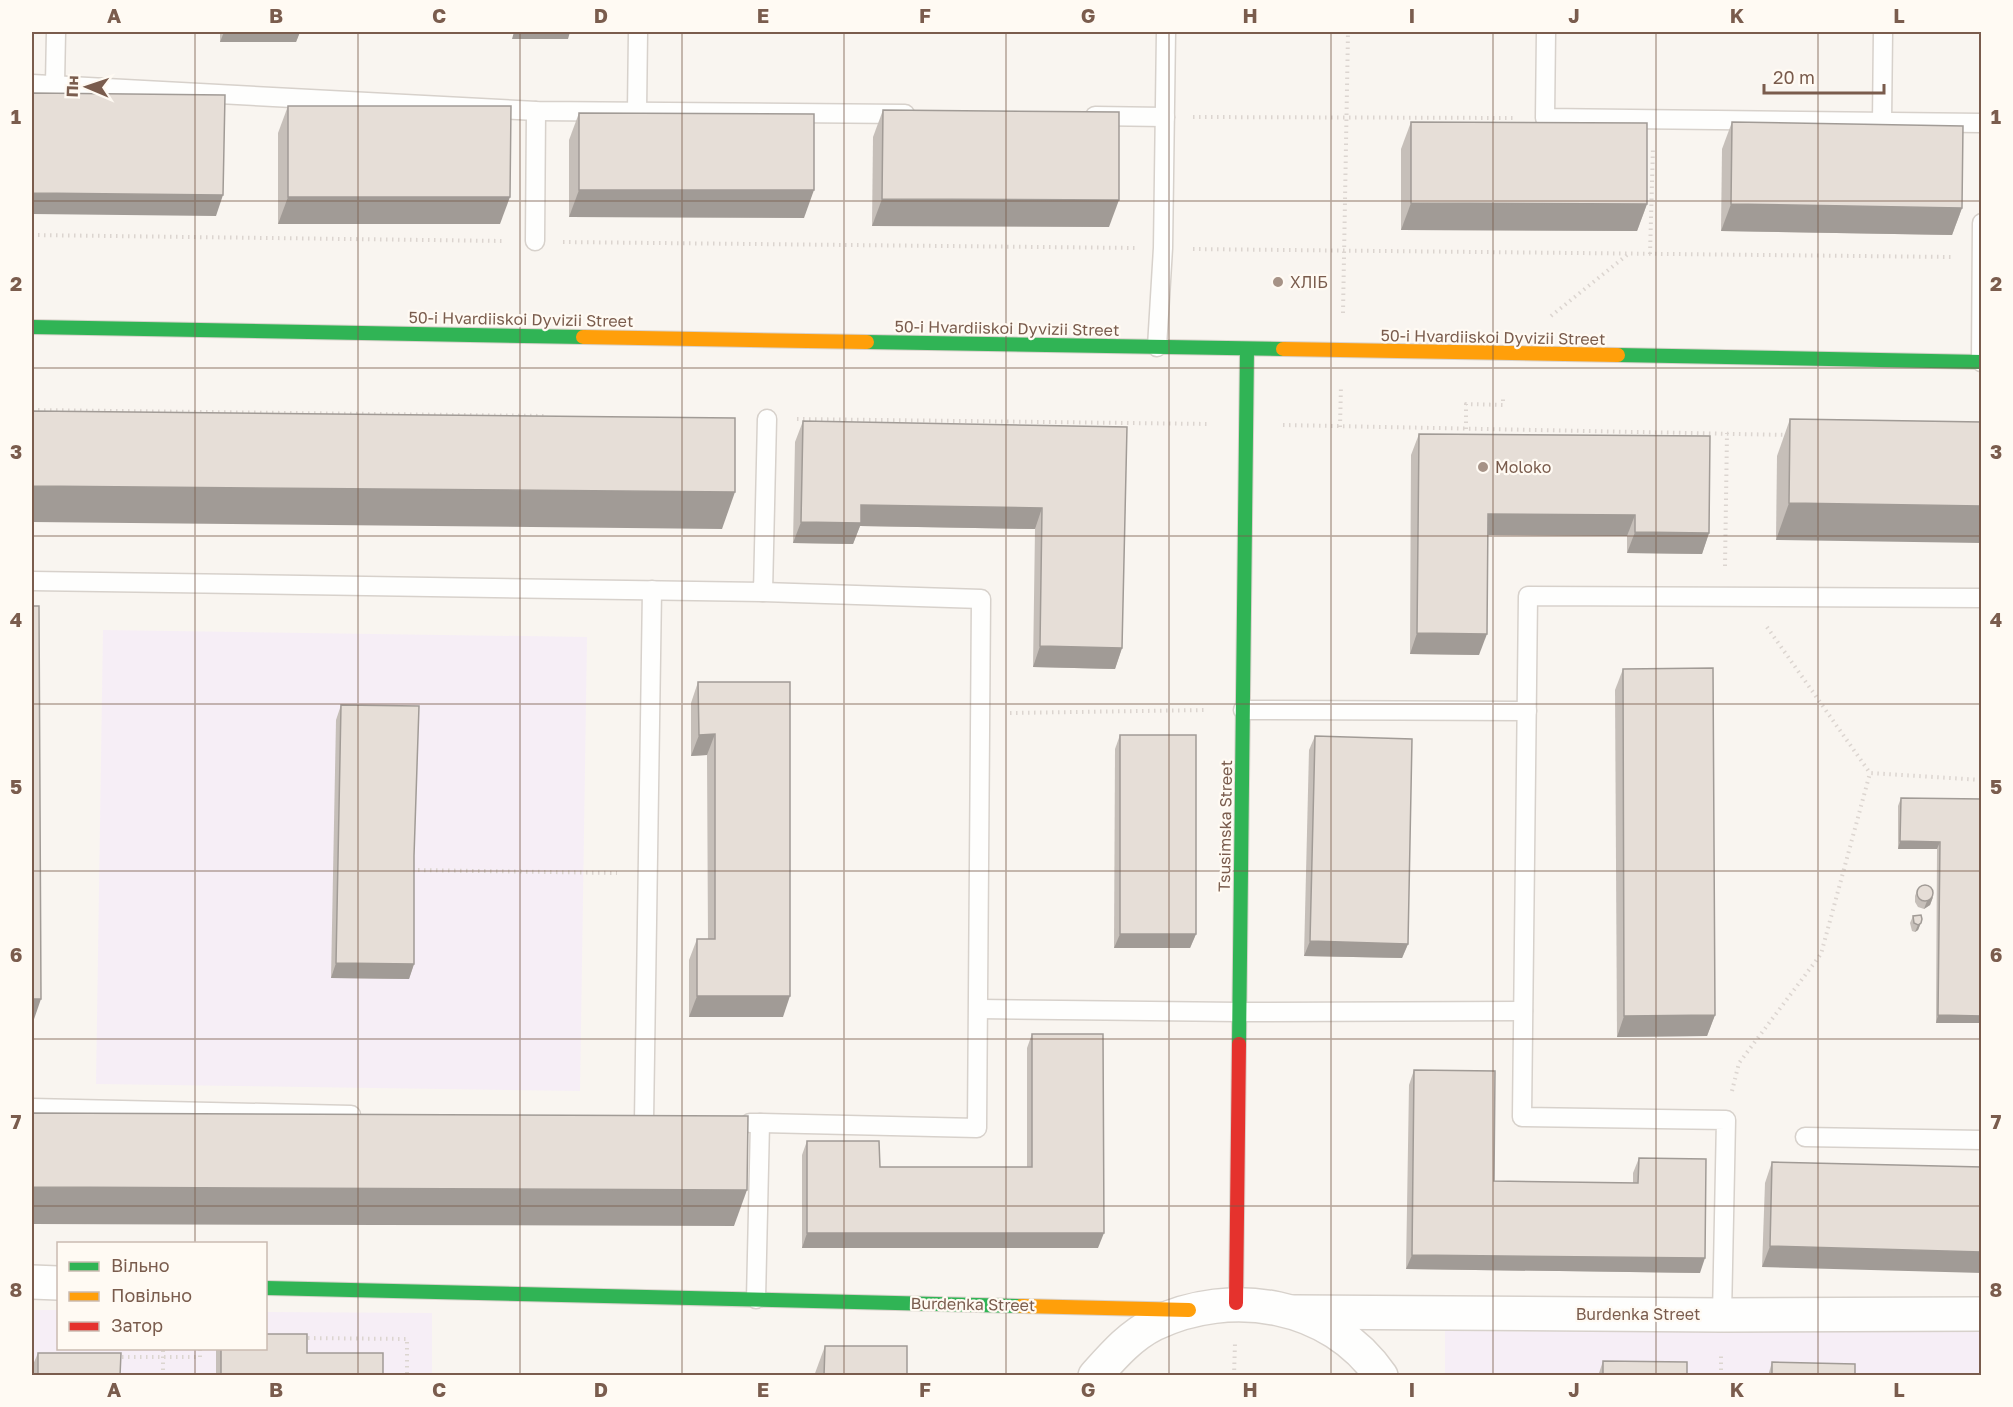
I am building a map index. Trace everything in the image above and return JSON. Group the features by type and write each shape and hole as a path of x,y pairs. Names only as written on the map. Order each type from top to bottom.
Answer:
{"street":[{"name":"50-i Hvardiiskoi Dyvizii Street","path":"32,327 1981,362"},
{"name":"Tsusimska Street","path":"1236,1303 1247,349"},
{"path":"32,1282 57,1283"},
{"name":"Burdenka Street","path":"267,1288 1189,1310"},
{"path":"1095,1376 1123,1345 1152,1325 1189,1310 1236,1303 1295,1312 1335,1330 1368,1358 1381,1376"},
{"name":"Burdenka Street","path":"1295,1312 1982,1314"}],"lane":[{"path":"55,84 56,32"},
{"path":"637,111 638,32"},
{"path":"1157,347 1163,248 1166,32"},
{"path":"1546,32 1545,118 1982,123"},
{"path":"1882,122 1883,32"},
{"path":"32,84 536,111 919,114"},
{"path":"535,241 536,111"},
{"path":"1083,116 1165,117"},
{"path":"1981,362 1982,223"},
{"path":"763,592 767,419"},
{"path":"32,581 763,592 981,599 977,1128 737,1122"},
{"path":"644,1121 652,590"},
{"path":"1722,1315 1726,1120 1522,1117 1528,596 1982,598"},
{"path":"1243,710 1527,711"},
{"path":"979,1009 1239,1012 1523,1011"},
{"path":"32,1108 373,1115"},
{"path":"756,1299 760,1123"},
{"path":"1805,1137 1982,1140"}],"path":[{"path":"1344,250 1348,32"},
{"path":"1165,117 1545,118"},
{"path":"1650,254 1654,120"},
{"path":"32,235 1980,258"},
{"path":"1548,318 1627,254"},
{"path":"1466,429 1467,404 1503,405 1503,397"},
{"path":"32,410 553,416"},
{"path":"767,419 1796,435"},
{"path":"1725,597 1726,434"},
{"path":"1746,597 1870,773"},
{"path":"980,713 1243,710"},
{"path":"1870,773 1982,780"},
{"path":"1726,1120 1739,1063 1821,954 1870,773"},
{"path":"409,870 648,873"},
{"path":"301,1338 407,1339 407,1376"},
{"path":"163,1350 163,1376"},
{"path":"115,1357 200,1357 200,1350"}],"shaded area":[{"path":"103,630 587,637 580,1091 96,1084"},
{"path":"32,1310 57,1310 57,1350 267,1350 267,1312 432,1313 432,1375 32,1375"},
{"path":"1445,1331 1981,1332 1981,1375 1445,1376"}],"building":[{"path":"32,93 225,95 223,195 32,193"},
{"path":"288,106 511,106 510,197 288,197"},
{"path":"883,110 1119,112 1119,200 882,199"},
{"path":"579,113 814,114 814,190 579,190"},
{"path":"1411,122 1647,123 1647,204 1411,203"},
{"path":"1732,122 1963,126 1962,208 1731,204"},
{"path":"32,411 735,418 735,492 32,486"},
{"path":"1790,419 1982,422 1982,506 1789,503"},
{"path":"803,421 1127,427 1122,648 1040,646 1042,508 861,505 861,523 801,522"},
{"path":"1419,434 1710,436 1709,533 1635,532 1635,515 1488,514 1487,634 1417,633"},
{"path":"32,606 39,606 41,999 32,999"},
{"path":"1713,668 1715,1015 1624,1016 1623,669"},
{"path":"698,682 790,682 790,996 697,996 697,939 715,939 715,734 699,735"},
{"path":"341,705 419,706 414,856 414,964 336,963"},
{"path":"1120,735 1196,735 1196,934 1120,934"},
{"path":"1315,736 1412,739 1408,944 1310,941"},
{"path":"1901,798 1982,799 1982,1016 1938,1015 1940,842 1900,841"},
{"path":"1925,885 1931,887 1933,893 1931,899 1925,901 1919,899 1917,893 1919,887"},
{"path":"1921,915 1921,923 1918,925 1914,923 1913,916"},
{"path":"1032,1034 1103,1034 1104,1233 807,1233 807,1141 879,1141 880,1167 1032,1167"},
{"path":"1414,1070 1495,1071 1494,1181 1638,1183 1639,1158 1706,1159 1705,1258 1412,1255"},
{"path":"32,1113 748,1116 747,1190 32,1187"},
{"path":"1772,1162 1982,1167 1982,1252 1770,1246"},
{"path":"267,1334 307,1334 307,1353 383,1353 383,1376 221,1376 221,1350 267,1350"},
{"path":"825,1346 907,1346 907,1376 824,1376"},
{"path":"38,1353 121,1353 120,1376 38,1376"},
{"path":"1603,1361 1687,1362 1687,1376 1603,1376"},
{"path":"1772,1362 1855,1364 1855,1376 1772,1376"}],"traffic: fast":[{"path":"32,327 583,337"},
{"path":"867,342 1283,349"},
{"path":"1239,1044 1247,349"},
{"path":"1618,355 1982,362"},
{"path":"267,1288 1021,1306"}],"traffic: slow":[{"path":"583,337 867,342"},
{"path":"1283,349 1618,355"},
{"path":"1021,1306 1189,1310"}],"traffic: jam":[{"path":"1236,1303 1239,1044"}],"place":[{"name":"ХЛІБ","path":"1278,282"},
{"name":"Moloko","path":"1483,467"}]}
